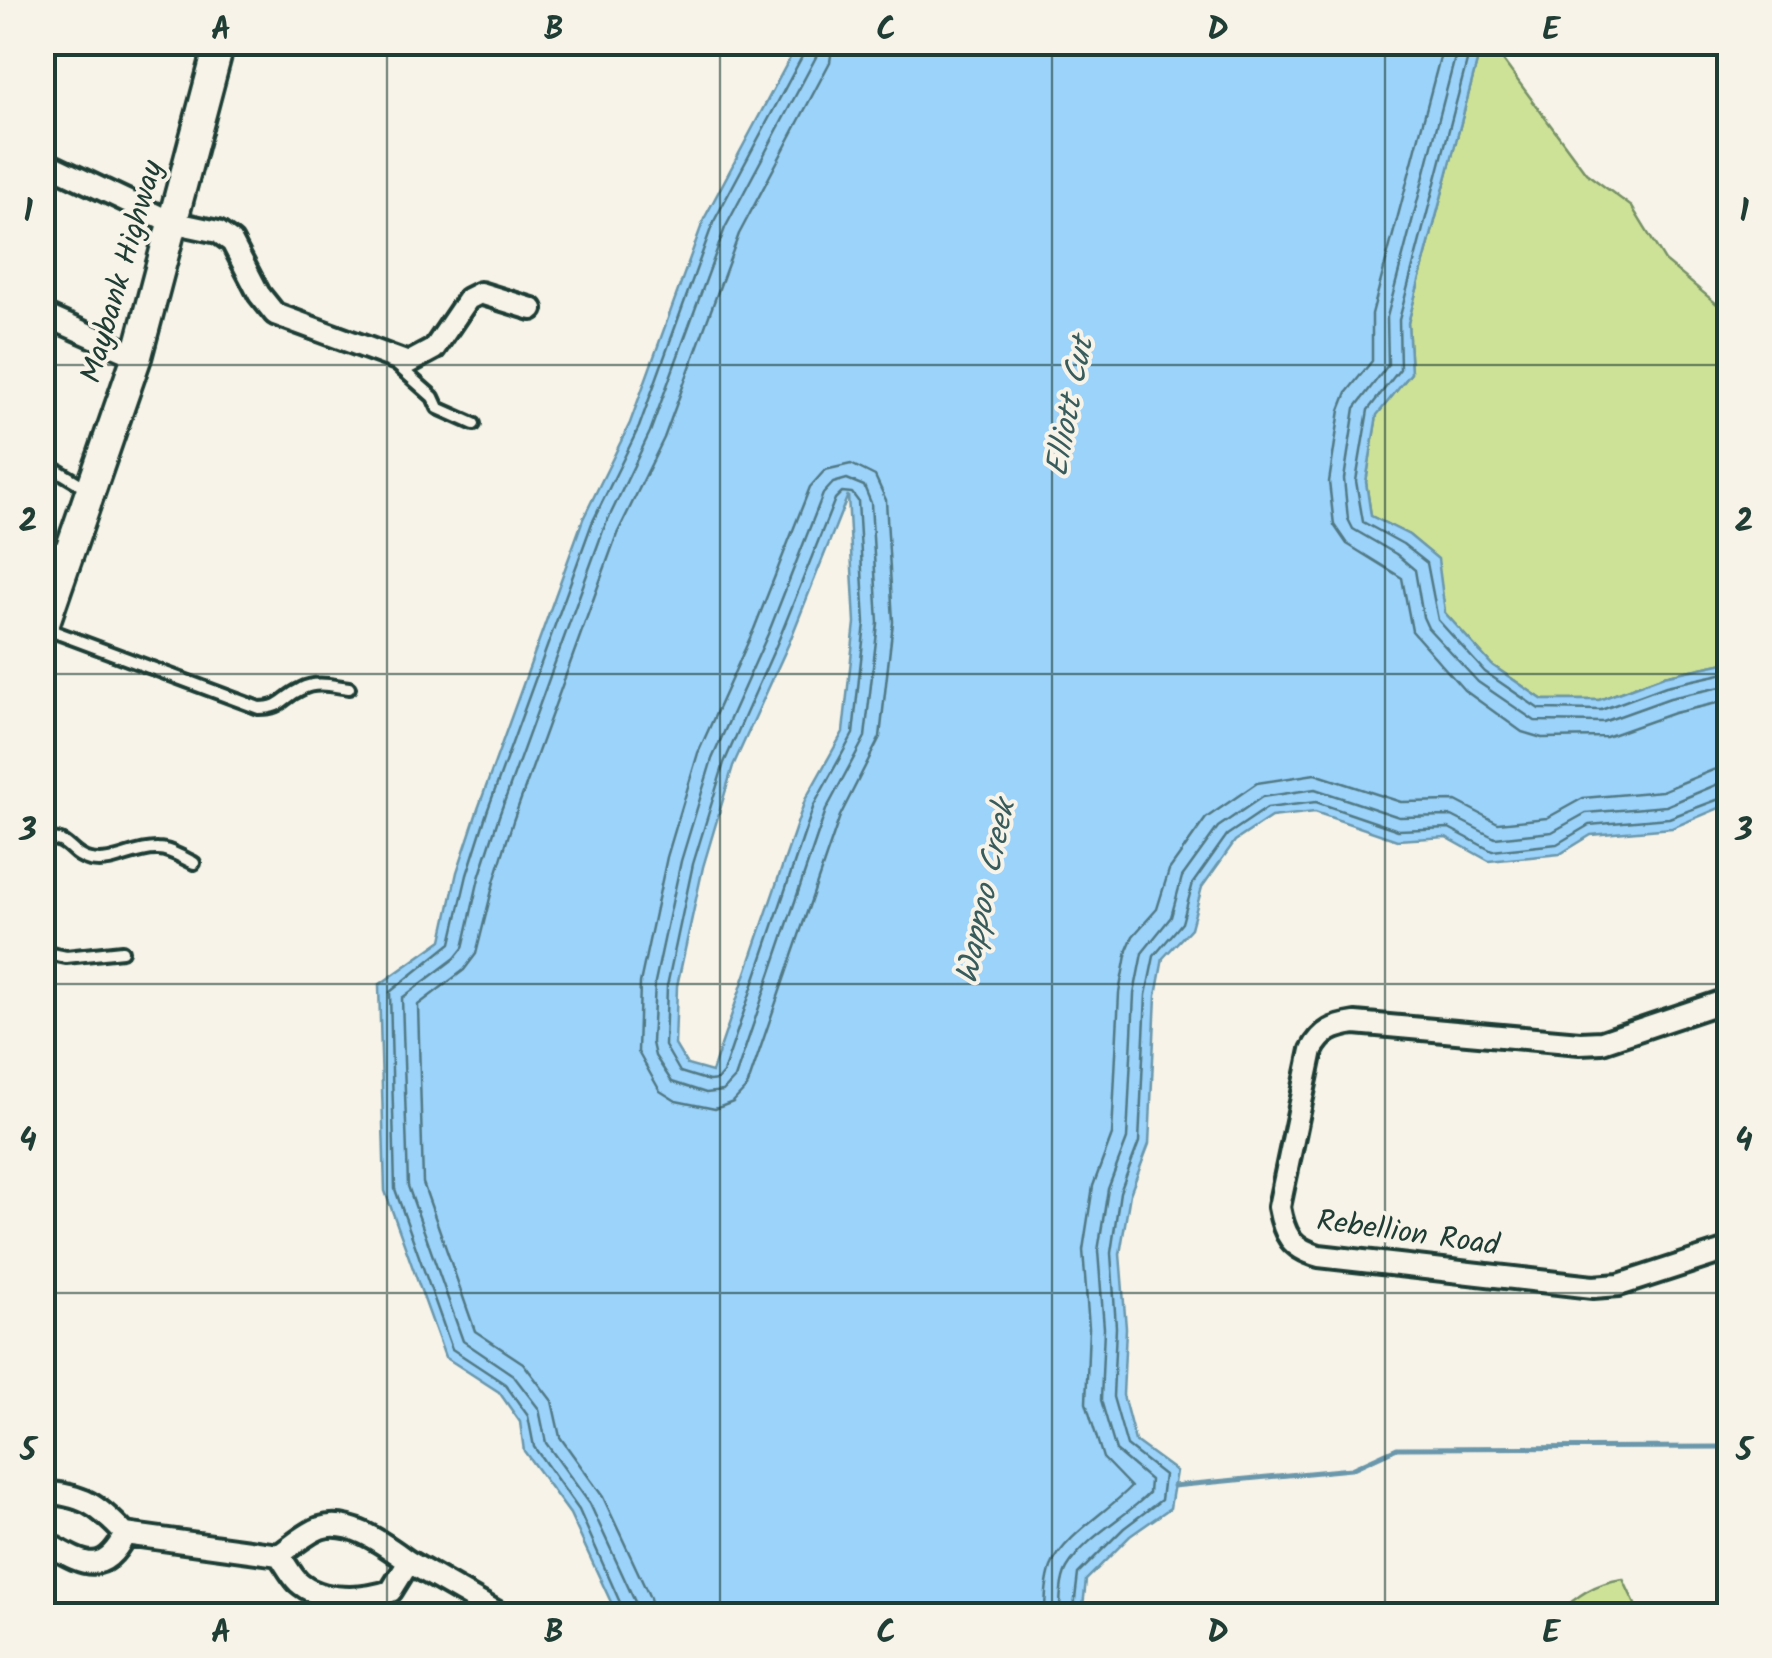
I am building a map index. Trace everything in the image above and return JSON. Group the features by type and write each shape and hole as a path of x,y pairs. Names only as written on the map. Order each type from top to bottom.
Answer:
{"main road":[{"name":"Maybank Highway","path":"43,629 137,356 220,42"}],"street":[{"path":"42,161 172,222 218,232 232,242 259,294 275,314 408,362 434,349 468,299 480,292 532,309"},
{"path":"42,314 137,356"},
{"name":"Rebellion Road","path":"1730,1000 1602,1042 1580,1044 1355,1024 1335,1026 1318,1038 1312,1050 1278,1207 1284,1232 1299,1250 1319,1256 1594,1287 1619,1285 1730,1248"},
{"path":"42,1492 69,1494 94,1504 125,1534 279,1555 318,1529 335,1526 364,1533 503,1616"},
{"path":"42,1541 89,1564 115,1554 125,1534"},
{"path":"279,1555 299,1583 340,1597 370,1598 392,1591 408,1562"}],"lane":[{"path":"390,356 434,397 438,408 474,424"},
{"path":"42,461 91,491"},
{"path":"42,543 70,553"},
{"path":"43,629 259,708 276,708 304,687 323,684 349,688"},
{"path":"42,839 68,843 79,856 94,861 162,848 194,863"},
{"path":"42,952 66,957 122,951"}],"green space":[{"path":"1482,43 1490,43 1586,173 1632,207 1665,261 1729,314 1729,662 1664,676 1599,700 1543,700 1492,665 1445,613 1437,559 1409,535 1371,516 1366,482 1377,414 1411,373 1408,323"},
{"path":"1623,1579 1640,1615 1556,1615 1586,1591"}],"water":[{"path":"798,43 1482,43 1408,323 1411,373 1377,415 1366,482 1371,516 1409,535 1438,559 1445,613 1492,665 1543,700 1599,700 1664,676 1729,662 1729,804 1672,828 1591,835 1560,854 1489,861 1446,837 1397,840 1315,812 1271,817 1235,841 1202,887 1191,928 1163,958 1156,996 1149,1144 1130,1194 1120,1254 1126,1328 1123,1395 1135,1441 1176,1471 1170,1508 1130,1536 1086,1580 1082,1615 617,1615 570,1514 524,1451 520,1422 499,1392 445,1357 385,1191 379,985 442,940 457,872 478,809 583,519 630,423 704,219","holes":["848,495 855,623 843,732 805,800 712,1072 687,1065 675,1045 677,986 703,867 733,766 789,643"]}],"waterway":[{"path":"1173,1486 1351,1469 1397,1448 1730,1447"}],"water label":[{"name":"Elliott Cut","path":"1071,407"},
{"name":"Wappoo Creek","path":"987,892"}]}
